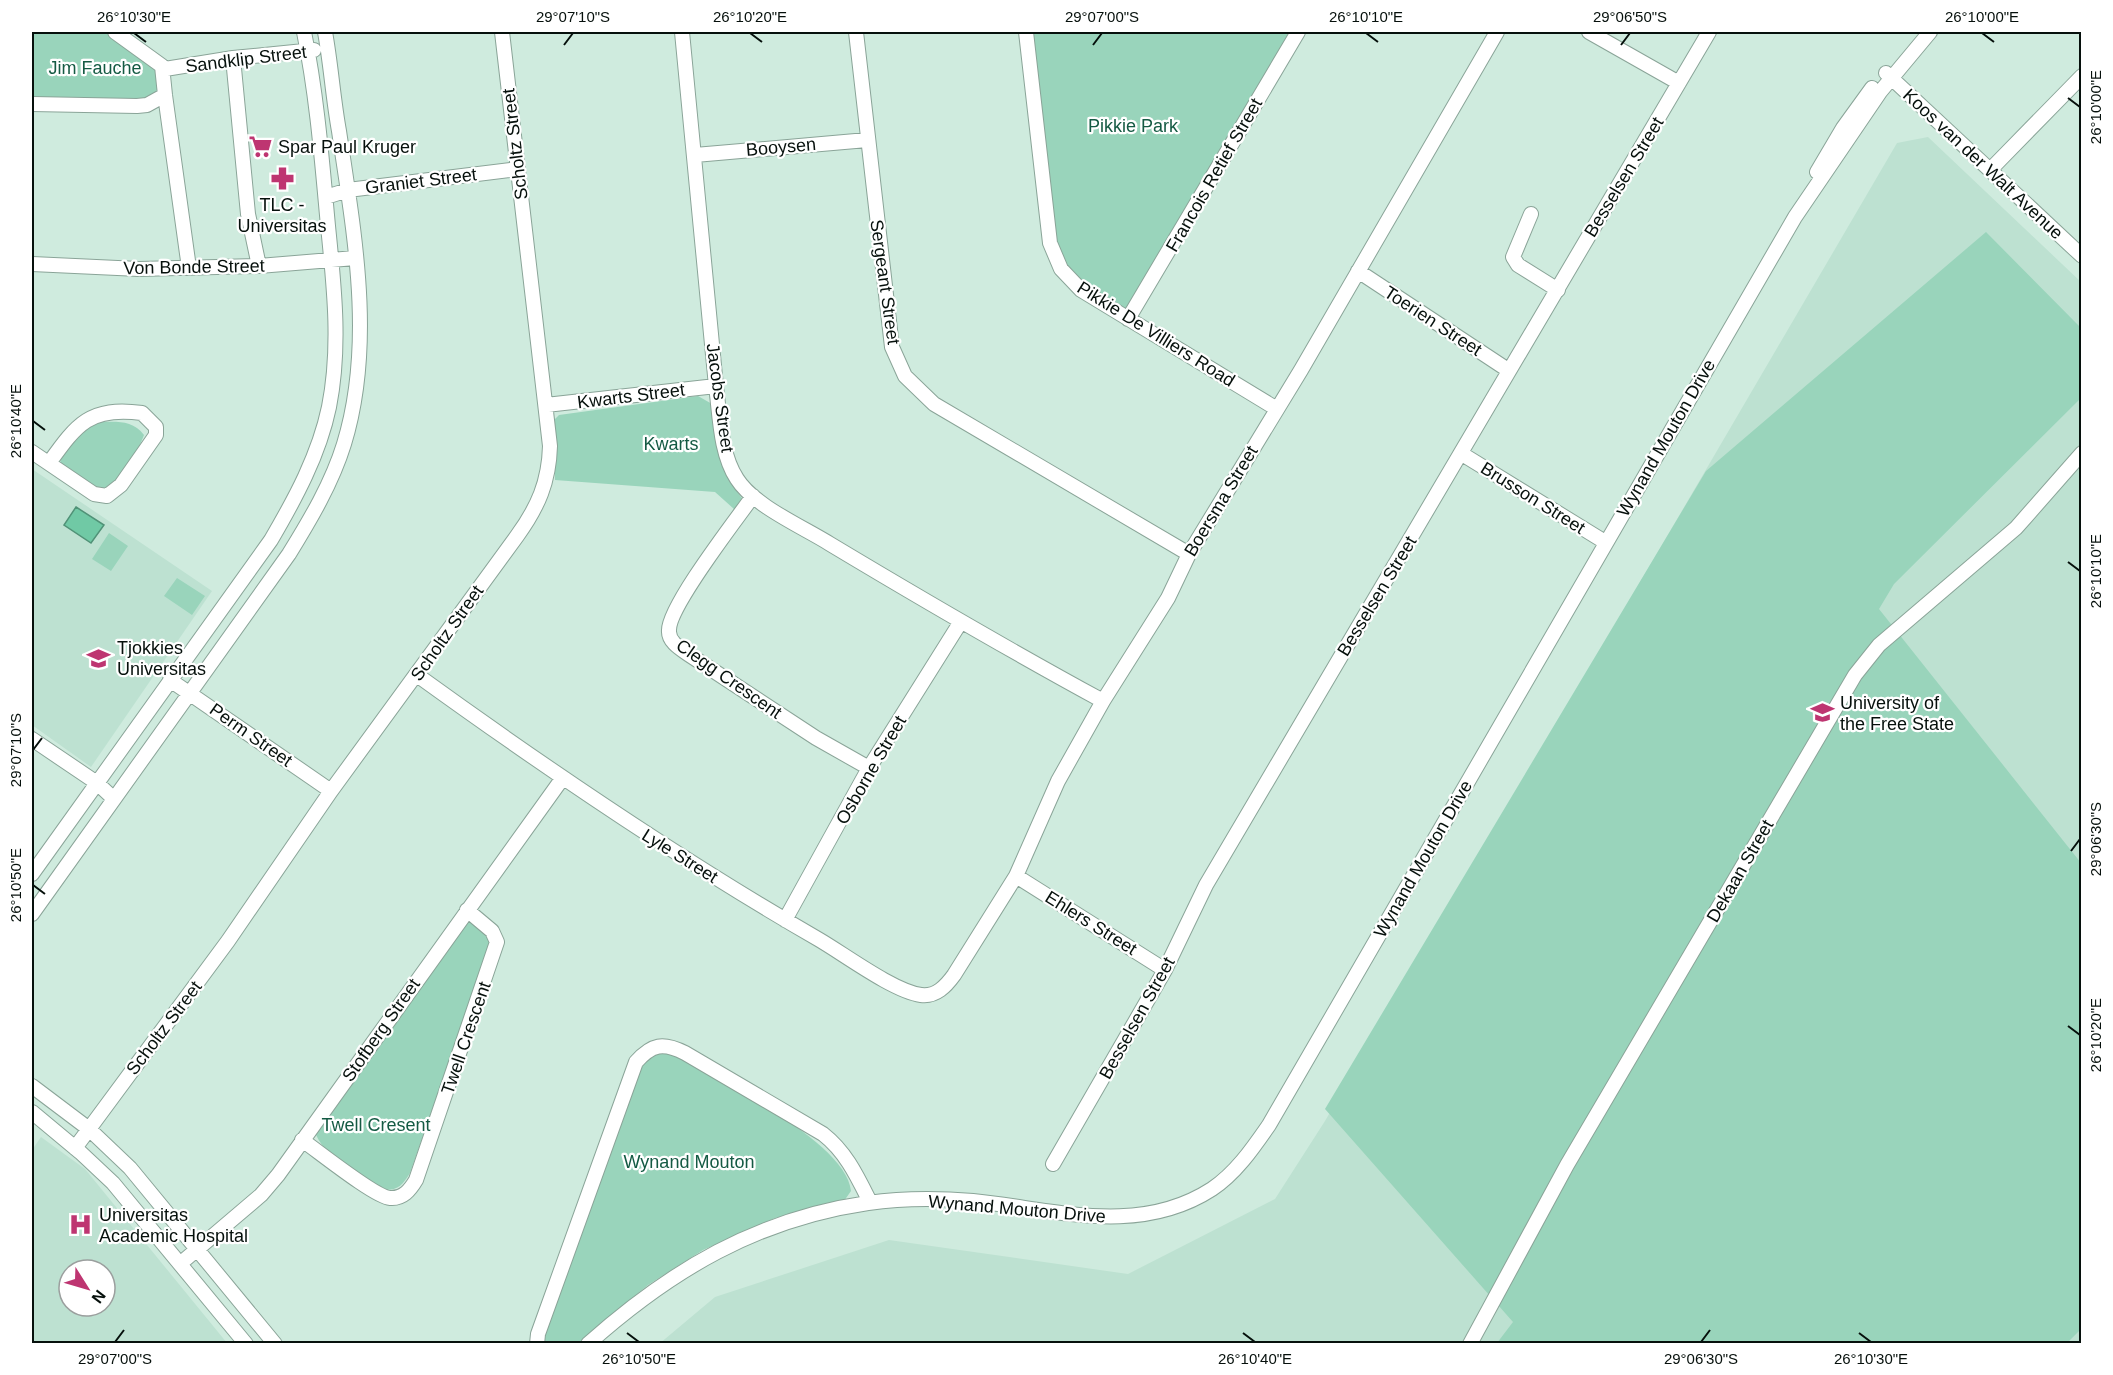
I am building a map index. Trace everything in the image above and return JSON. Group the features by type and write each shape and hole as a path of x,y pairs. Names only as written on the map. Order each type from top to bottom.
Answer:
{"street":[{"path":"115,32 157,59 165,69 165,95 189,268"},
{"path":"32,874 271,540 296,497 324,427 334,374 333,261 316,95 304,32"},
{"path":"32,914 289,554 312,516 344,445 355,395 360,318 348,190 325,32"},
{"name":"Scholtz Street","path":"75,1148 228,941 331,791 531,517 543,495 550,468 546,405 502,32"},
{"name":"Jacobs Street","path":"682,32 696,155 716,386 723,440 736,478 753,496 960,623 1103,702"},
{"name":"Sergeant Street","path":"856,32 892,347 906,376 922,394 954,417 1107,504 1189,554"},
{"name":"Pikkie De Villiers Road","path":"1026,32 1053,254 1068,279 1081,290 1277,409"},
{"name":"Francois Retief Street","path":"1128,319 1298,32"},
{"name":"Boersma Street","path":"954,975 1016,876 1058,781 1103,702 1167,598 1189,554 1277,409 1497,32"},
{"path":"1589,32 1679,83"},
{"name":"Besselsen Street","path":"1053,1164 1165,970 1206,885 1709,32"},
{"name":"Wynand Mouton Drive","path":"588,1344 659,1285 715,1252 799,1218 870,1202 905,1199 970,1201 1090,1218 1119,1218 1166,1209 1188,1202 1212,1188 1234,1171 1269,1125 1795,217 1850,128 1919,32"},
{"name":"Wynand Mouton Drive","path":"1850,128 1881,90 1888,74 1930,32"},
{"name":"Sandklip Street","path":"165,69 233,58 308,52 328,46"},
{"path":"233,58 248,214 259,266"},
{"name":"Koos van der Walt Avenue","path":"1888,74 2082,256"},
{"path":"1991,169 2082,76"},
{"path":"1881,90 1894,88 1909,93"},
{"path":"32,104 137,106 147,105 165,95"},
{"name":"Booysen","path":"696,155 867,140"},
{"name":"Graniet Street","path":"326,197 348,190 518,169"},
{"path":"1531,214 1513,257 1518,265 1558,290"},
{"name":"Von Bonde Street","path":"32,264 139,269 259,266 355,258"},
{"name":"Toerien Street","path":"1358,271 1508,370"},
{"name":"Kwarts Street","path":"546,405 716,386"},
{"path":"32,452 49,464 94,494 107,496 121,485 156,435 156,427 142,413 107,414 84,420 71,432 49,464"},
{"name":"Dekaan Street","path":"1470,1344 1567,1165 1855,675 1879,645 2016,528 2082,453"},
{"name":"Brusson Street","path":"1462,454 1605,542"},
{"path":"314,456 336,464"},
{"name":"Clegg Crescent","path":"753,496 699,572 671,618 668,632 674,644 687,654 816,738 869,768"},
{"name":"Osborne Street","path":"785,920 869,768 960,623"},
{"name":"Lyle Street","path":"417,675 562,779 666,848 785,920 913,993 924,995 936,992 946,986 954,975"},
{"name":"Perm Street","path":"170,680 331,791"},
{"path":"32,739 97,783 114,799"},
{"name":"Stofberg Street","path":"181,1263 261,1195 562,779"},
{"name":"Ehlers Street","path":"1016,876 1165,970"},
{"name":"Twell Crescent","path":"302,1140 381,1195 398,1197 411,1190 455,1071 497,942 492,931 467,910"},
{"path":"537,1344 538,1334 636,1062 653,1047 670,1046 685,1053 823,1134 841,1150 854,1169 870,1202"},
{"path":"32,1086 89,1129 130,1168 275,1344"},
{"path":"32,1112 112,1183 181,1263 246,1344"}],"shaded area":[{"name":"University of the Free State","path":"1928,137 2081,282 2081,1343 659,1344 715,1297 889,1240 1128,1274 1275,1199 1325,1121 1897,143"},
{"name":"Tjokkies Universitas","path":"32,469 212,591 91,767 32,725"},
{"path":"76,507 104,525 91,543 64,525"},
{"name":"Universitas Academic Hospital","path":"41,1137 85,1169 227,1343 32,1343 32,1150"}],"green space":[{"name":"Jim Fauche","path":"32,32 107,32 157,69 157,90 151,99 32,101"},
{"name":"Pikkie Park","path":"1028,32 1293,32 1127,317 1082,294 1055,260"},
{"name":"University of the Free State","path":"1986,232 2081,328 2081,398 1894,584 1879,609 2081,863 2081,1329 2066,1344 1497,1343 1513,1322 1325,1109 1706,471"},
{"name":"Kwarts","path":"698,396 712,404 720,454 728,476 743,500 734,509 715,492 555,480 554,420 559,415"},
{"path":"97,422 129,424 144,435 127,468 107,487 99,491 60,463 66,449 74,439"},
{"path":"109,533 128,546 111,571 92,559"},
{"path":"177,578 205,596 192,615 164,596"},
{"name":"Twell Cresent","path":"469,922 480,925 492,939 410,1173 400,1186 385,1190 333,1156 318,1139 314,1129 453,928"},
{"name":"Wynand Mouton","path":"669,1053 679,1056 750,1097 806,1134 828,1153 844,1172 851,1191 844,1201 775,1218 703,1250 648,1285 578,1343 535,1344 631,1071 655,1054"}],"place":[{"name":"Spar Paul Kruger","path":"260,147"},
{"name":"TLC - Universitas","path":"282,179"},
{"name":"Tjokkies Universitas","path":"99,658"},
{"name":"University of the Free State","path":"1822,713"},
{"name":"Universitas Academic Hospital","path":"81,1225"}]}
